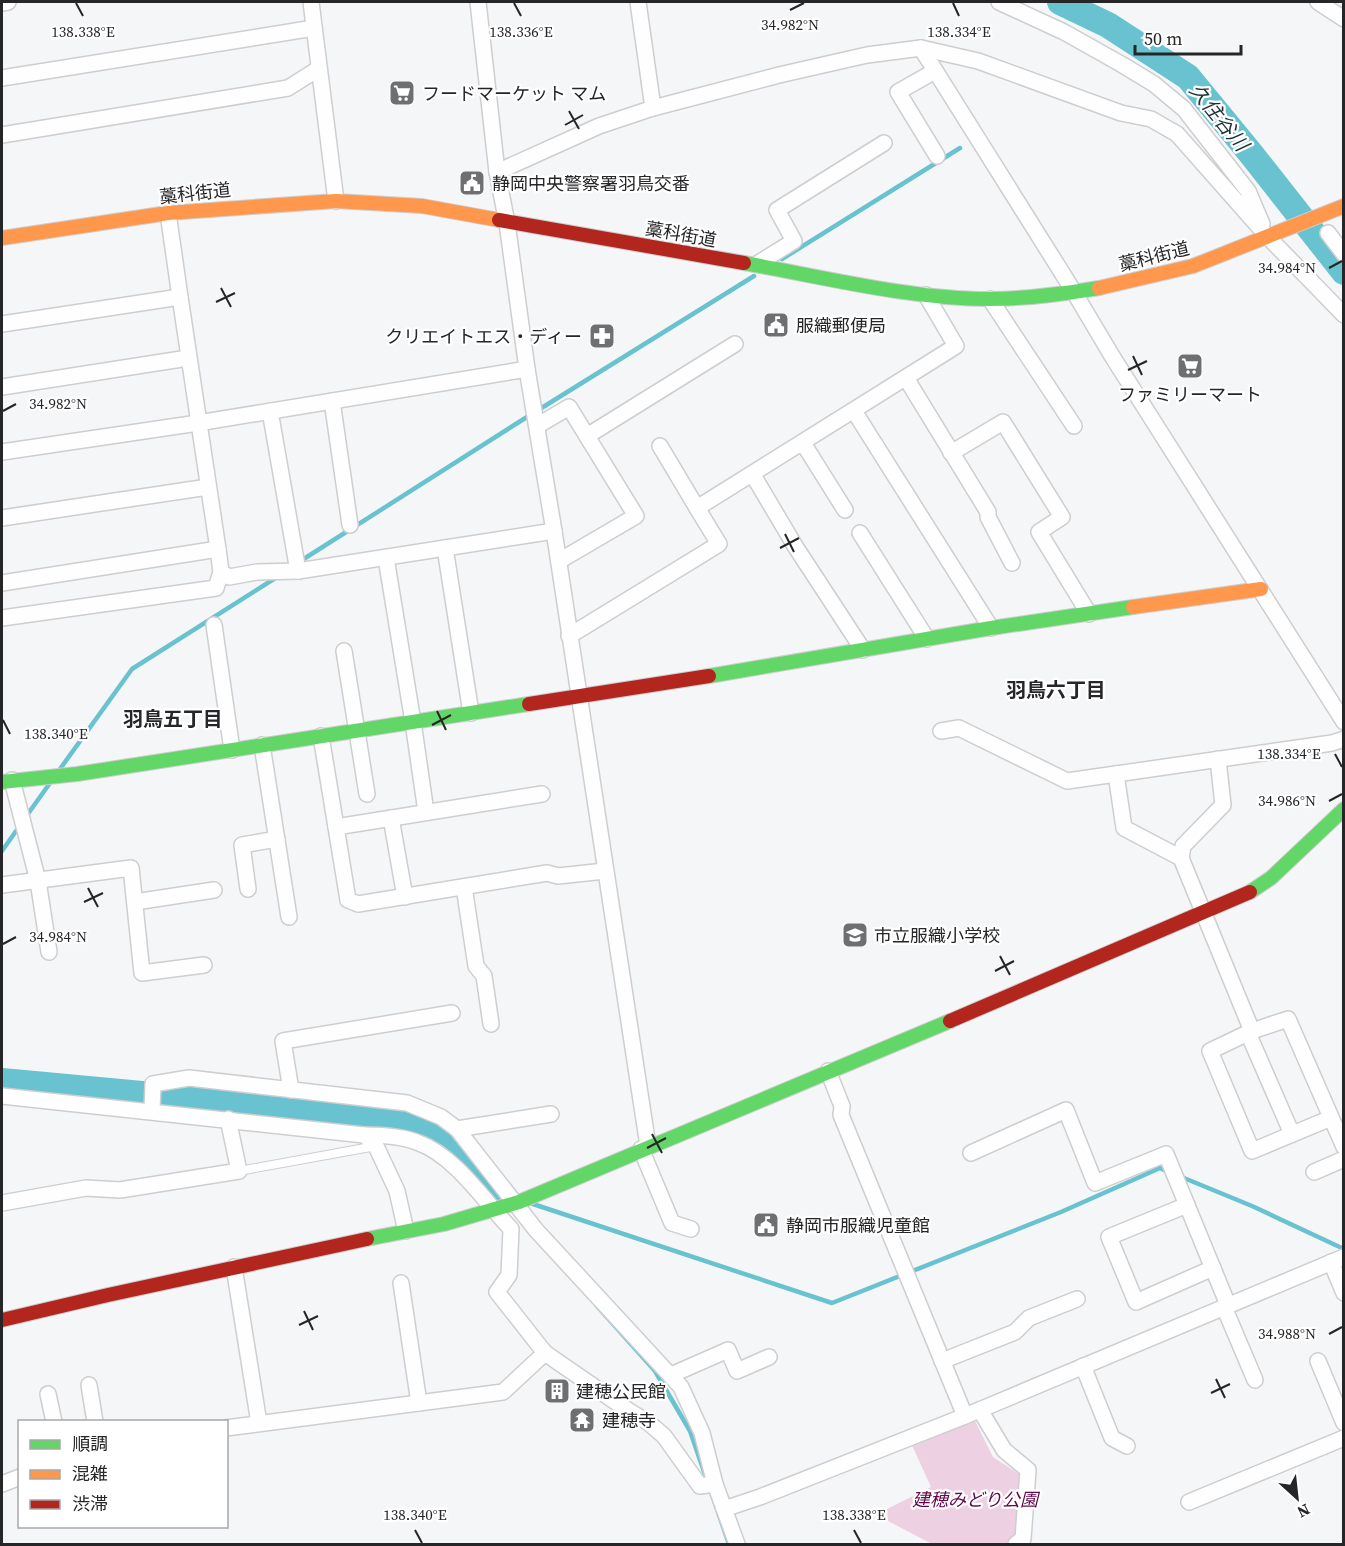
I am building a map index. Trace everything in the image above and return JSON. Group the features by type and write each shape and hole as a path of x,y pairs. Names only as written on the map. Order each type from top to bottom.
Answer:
{"main road":[{"name":"藁科街道","path":"2,238 168,213 261,205 336,201 423,206 507,223 926,295 990,298 1074,292 1122,284 1193,266 1344,206"},
{"path":"7,781 55,777 262,746 991,628 1261,589"},
{"path":"2,1320 234,1267 432,1227 514,1204 645,1147 1016,994 1255,890 1271,878 1344,809"}],"street":[{"path":"2,3 8,2"},
{"path":"311,2 336,201"},
{"path":"478,2 497,172 507,223 527,369 559,561 645,1147 672,1223 691,1228"},
{"path":"638,2 653,108"},
{"path":"999,2 1064,32 1121,64 1154,84 1184,109 1248,191 1268,237"},
{"path":"1318,2 1342,15"},
{"path":"2,78 314,28"},
{"path":"497,172 599,126 653,108 790,72 867,55 921,48 978,60 1121,113 1151,119 1177,134 1268,237 1344,315"},
{"path":"921,48 1112,356 1344,722"},
{"path":"2,135 288,88 318,69"},
{"path":"935,71 898,92 937,156"},
{"path":"756,266 794,241 777,210 884,143"},
{"path":"2,618 216,588 221,572 168,213"},
{"path":"1328,233 1344,254"},
{"path":"697,508 956,346 926,295"},
{"path":"2,324 180,297"},
{"path":"990,298 1074,426"},
{"path":"587,436 735,344"},
{"path":"2,387 188,358"},
{"path":"2,452 198,423 527,369"},
{"path":"906,378 988,512 988,517 1012,563"},
{"path":"332,401 350,525"},
{"path":"537,426 569,407 636,516 559,561"},
{"path":"270,411 298,571"},
{"path":"854,411 991,628"},
{"path":"951,453 1003,422 1062,517 1039,532 1089,614"},
{"path":"803,443 845,510"},
{"path":"569,636 719,544 660,446"},
{"path":"753,475 795,546 863,650"},
{"path":"2,518 208,487"},
{"path":"221,572 229,577 257,572 298,571 554,531"},
{"path":"860,532 927,639"},
{"path":"445,548 471,713"},
{"path":"2,583 218,549"},
{"path":"386,558 426,812"},
{"path":"214,625 232,750"},
{"path":"344,651 367,794"},
{"path":"940,731 959,728 1067,781 1332,743 1344,739"},
{"path":"321,736 348,900 358,904 547,873 558,876 605,871"},
{"path":"262,746 289,917"},
{"path":"1218,759 1223,805 1183,846 1181,858 1292,1134"},
{"path":"1116,774 1124,828 1181,858"},
{"path":"7,781 38,881 49,952"},
{"path":"336,827 542,794"},
{"path":"391,818 405,897"},
{"path":"248,889 242,845 277,839"},
{"path":"2,885 131,868 142,974 204,964"},
{"path":"464,887 476,966 484,976 491,1024"},
{"path":"135,902 214,890"},
{"path":"291,1090 283,1041 452,1013"},
{"path":"1331,1118 1252,1151 1210,1051 1250,1032 1288,1019 1344,1147"},
{"path":"828,1071 842,1107 841,1115 965,1416"},
{"path":"152,1111 153,1084 189,1078 407,1103 441,1117 457,1129 536,1230 681,1387 702,1433 715,1484 737,1545"},
{"path":"2,1096 400,1138 420,1143 442,1155 511,1229 509,1275 497,1292 545,1353 648,1422 664,1436 700,1486 715,1484"},
{"path":"971,1154 1066,1110 1095,1183 1166,1154 1213,1268 1255,1380"},
{"path":"457,1129 551,1114"},
{"path":"2,1203 86,1188 120,1190 239,1171 228,1119"},
{"path":"364,1135 376,1146 398,1191 406,1231"},
{"path":"1314,1172 1344,1159"},
{"path":"1187,1205 1109,1237 1136,1302 1213,1268"},
{"path":"724,1509 980,1410 1337,1260 1344,1293"},
{"path":"234,1267 259,1423"},
{"path":"401,1283 418,1403"},
{"path":"942,1361 1015,1332 1029,1318 1077,1299"},
{"path":"671,1376 728,1350 737,1371 769,1357"},
{"path":"228,1428 503,1392 545,1353"},
{"path":"1318,1361 1344,1423"},
{"path":"1083,1366 1112,1438 1127,1446"},
{"path":"89,1385 95,1420"},
{"path":"48,1394 54,1420"},
{"path":"980,1410 1004,1450 1028,1470 1023,1539 1016,1545"},
{"path":"1190,1502 1344,1438"},
{"path":"2,1484 18,1478"}],"lane":[{"path":"239,1171 376,1146"}],"green space":[{"name":"建穂みどり公園","path":"973,1417 993,1457 1024,1477 1018,1538 1010,1544 932,1544 888,1521 887,1509 931,1487 911,1443"}],"waterway":[{"name":"久住谷川","path":"1060,2 1108,25 1188,77 1344,272"},
{"path":"782,259 960,148"},
{"path":"299,562 754,276"},
{"path":"60,769 132,669 277,577"},
{"path":"25,818 50,783"},
{"path":"2,851 21,824"},
{"path":"2,1081 389,1117 432,1135 463,1159 494,1192"},
{"path":"533,1204 832,1303 1061,1212 1160,1168 1168,1172"},
{"path":"1179,1176 1252,1206 1344,1249"},
{"path":"494,1192 503,1202"},
{"path":"597,1306 655,1371 690,1431 729,1544"}],"traffic: fast":[{"path":"744,263 866,286 959,298 1016,298 1099,288"},
{"path":"709,676 991,628 1133,607"},
{"path":"2,782 77,774 529,704"},
{"path":"1250,892 1271,878 1344,809"},
{"path":"367,1239 444,1224 519,1202 950,1021"}],"traffic: slow":[{"path":"2,238 168,213 336,201 422,206 499,220"},
{"path":"1099,288 1193,266 1344,206"},
{"path":"1133,607 1261,589"}],"traffic: jam":[{"path":"499,220 744,263"},
{"path":"529,704 709,676"},
{"path":"950,1021 1250,892"},
{"path":"2,1320 367,1239"}],"place":[{"name":"フードマーケット マム","path":"402,93"},
{"name":"静岡中央警察署羽鳥交番","path":"472,183"},
{"name":"服織郵便局","path":"776,325"},
{"name":"クリエイトエス・ディー","path":"602,336"},
{"name":"ファミリーマート","path":"1190,366"},
{"name":"市立服織小学校","path":"855,935"},
{"name":"静岡市服織児童館","path":"766,1225"},
{"name":"建穂公民館","path":"557,1391"},
{"name":"建穂寺","path":"582,1420"}],"district":[{"name":"羽鳥六丁目","path":"1056,690"},
{"name":"羽鳥五丁目","path":"173,719"}]}
